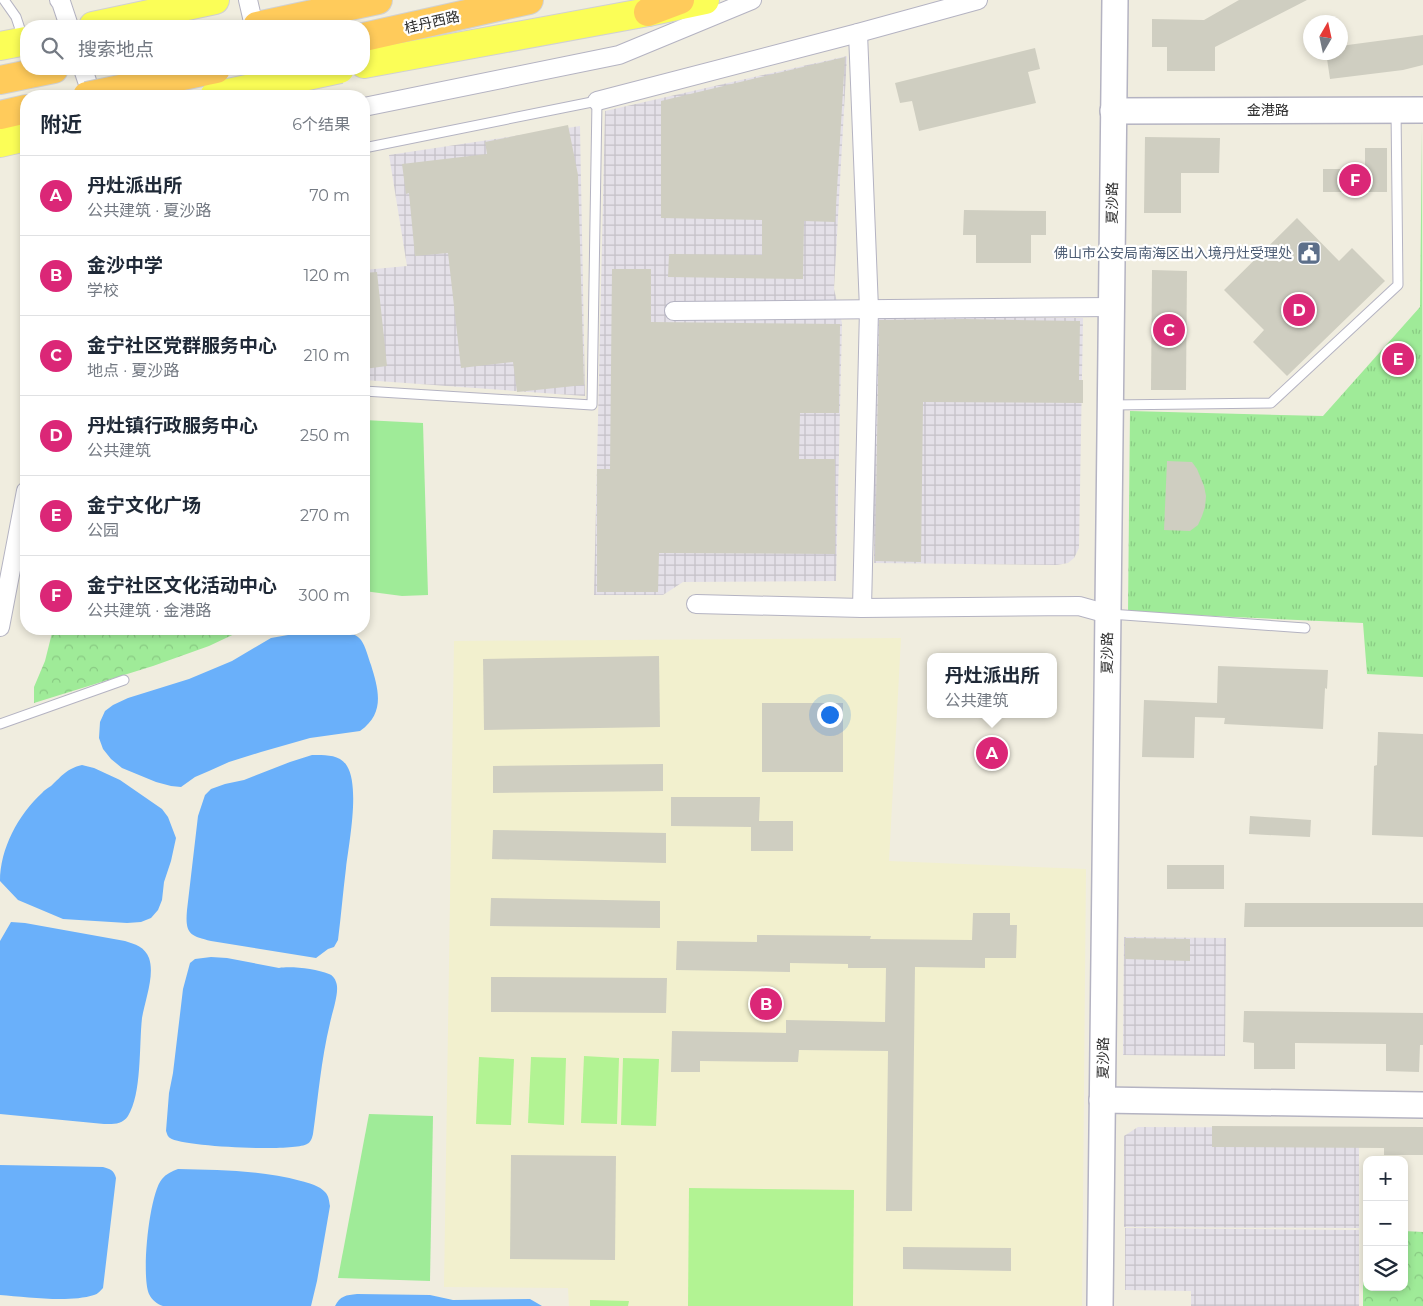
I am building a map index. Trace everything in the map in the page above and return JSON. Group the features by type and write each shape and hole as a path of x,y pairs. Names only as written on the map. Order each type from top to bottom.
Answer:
{"highway":[{"name":"桂丹西路","path":"370,36 529,0"},
{"path":"648,12 680,0"},
{"path":"285,20 366,3"},
{"path":"0,80 25,75"},
{"path":"116,90 188,75"},
{"path":"0,115 20,110"}],"main road":[{"path":"121,20 215,0"},
{"path":"370,62 705,0"},
{"path":"242,90 312,75"},
{"path":"0,143 20,138"}],"street":[{"path":"248,0 254,20"},
{"path":"370,106 618,56 752,0"},
{"path":"597,101 978,0"},
{"name":"夏沙路","path":"1100,1306 1115,0"},
{"path":"63,1 68,20"},
{"path":"858,33 869,309 862,608"},
{"path":"85,75 90,90"},
{"path":"267,75 270,90"},
{"name":"金港路","path":"1113,111 1423,110"},
{"path":"674,311 1111,307"},
{"path":"0,628 20,523"},
{"path":"696,604 862,608 1079,606 1108,614"},
{"path":"1102,1100 1423,1106"}],"lane":[{"path":"4,0 16,18 16,40"},
{"path":"370,147 597,101 592,405 370,391"},
{"path":"1110,405 1271,403 1398,285 1396,110"},
{"path":"1108,614 1305,628"},
{"path":"0,724 124,680"}],"shaded area":[{"path":"847,56 834,289 842,323 836,581 683,582 663,595 594,595 605,111"},
{"path":"580,126 585,396 370,380 370,269 407,266 389,155"},
{"path":"874,317 1083,318 1079,548 1074,558 1068,563 1057,565 874,563"},
{"path":"901,638 889,861 1086,869 1082,1306 569,1306 568,1288 444,1287 454,641"},
{"path":"1124,937 1226,938 1225,1056 1123,1055"},
{"path":"1138,1127 1359,1128 1359,1228 1124,1227 1124,1136"},
{"path":"1125,1228 1359,1230 1359,1306 1191,1306 1191,1291 1125,1290"}],"green space":[{"path":"1422,128 1423,677 1367,674 1363,623 1128,612 1130,411 1323,416 1420,307"},
{"path":"370,420 423,423 428,595 402,596 370,592"},
{"path":"52,635 232,635 209,646 153,666 34,703 34,687 45,661"},
{"path":"584,1056 619,1058 617,1124 581,1123"},
{"path":"479,1057 514,1059 511,1125 476,1124"},
{"path":"531,1057 566,1058 564,1125 528,1123"},
{"path":"623,1058 659,1059 656,1126 621,1125"},
{"path":"369,1114 433,1116 430,1281 338,1278"},
{"path":"689,1188 854,1190 853,1306 688,1306"},
{"path":"1408,1231 1423,1232 1423,1306 1363,1306 1363,1291 1408,1291"},
{"path":"590,1300 629,1301 628,1306 590,1306"}],"water":[{"path":"288,635 354,635 359,638 367,652 378,693 377,709 368,724 360,731 310,738 229,762 195,777 181,787 156,782 122,768 103,749 99,738 100,722 105,711 113,705 128,698 189,679 232,661 271,638"},
{"path":"312,755 336,757 344,762 351,775 353,787 351,830 338,940 334,947 316,958 211,941 193,935 188,929 187,910 198,816 205,795 211,789 244,780"},
{"path":"82,765 94,768 120,780 162,809 168,817 176,838 164,882 162,900 158,910 151,918 141,922 127,923 63,919 18,900 0,881 3,857 7,845 25,812 44,791 65,773 72,768"},
{"path":"11,922 125,941 139,946 147,954 151,965 151,972 142,1018 138,1082 132,1107 128,1116 123,1121 104,1124 0,1114 0,941"},
{"path":"227,958 279,968 311,969 329,974 335,979 337,986 336,996 324,1051 313,1134 307,1144 282,1148 215,1146 179,1141 170,1138 168,1135 166,1131 169,1093 183,989 190,963 195,959"},
{"path":"0,1165 103,1167 113,1172 116,1178 103,1288 98,1293 73,1299 0,1295"},
{"path":"178,1169 240,1171 286,1177 311,1184 325,1192 330,1206 311,1306 163,1306 153,1300 147,1285 146,1254 153,1201 162,1179"},
{"path":"357,1294 430,1295 453,1300 530,1299 542,1306 335,1306 344,1297"}],"building":[{"path":"1239,0 1307,0 1215,47 1215,71 1167,71 1167,47 1152,47 1152,19 1204,20"},
{"path":"1423,35 1423,65 1403,70 1330,79 1327,60 1348,60 1348,45"},
{"path":"1035,48 1040,69 1028,72 1036,103 919,131 912,101 900,103 895,83"},
{"path":"845,57 835,222 804,221 803,279 668,277 669,254 762,255 762,220 661,218 661,101"},
{"path":"568,125 578,175 584,385 517,392 513,362 461,368 448,253 415,256 409,193 406,194 402,164 487,154 485,142"},
{"path":"1145,137 1220,138 1219,173 1181,173 1181,213 1144,213"},
{"path":"1365,148 1387,148 1387,192 1323,192 1323,169 1365,169"},
{"path":"964,210 1046,211 1046,235 1031,235 1031,263 976,263 976,235 963,235"},
{"path":"1297,218 1339,261 1352,248 1385,281 1287,376 1253,342 1264,330 1224,290"},
{"path":"612,269 651,269 651,322 840,324 839,413 800,413 799,459 835,459 835,554 659,553 658,592 597,592 597,469 610,469"},
{"path":"1152,270 1187,271 1186,390 1151,390"},
{"path":"377,272 387,366 370,368 370,273"},
{"path":"879,320 1080,321 1079,380 1083,380 1083,403 923,402 921,562 875,561"},
{"path":"1167,461 1192,462 1204,486 1206,496 1205,507 1198,525 1190,531 1164,530"},
{"path":"659,656 660,727 484,730 483,659"},
{"path":"1218,666 1328,670 1323,729 1224,724 1225,718 1195,717 1194,758 1142,757 1144,700 1217,703"},
{"path":"762,703 843,703 843,772 762,772"},
{"path":"1378,732 1423,734 1423,837 1372,835 1374,766 1377,765"},
{"path":"663,764 663,791 493,793 493,766"},
{"path":"671,797 760,797 759,821 793,821 793,851 751,851 751,827 671,826"},
{"path":"1250,816 1311,820 1310,837 1249,834"},
{"path":"493,830 666,833 666,863 492,859"},
{"path":"1167,865 1224,865 1224,889 1167,889"},
{"path":"491,898 660,901 660,928 490,926"},
{"path":"1245,903 1423,903 1423,927 1244,927"},
{"path":"973,913 1010,913 1010,925 1017,925 1016,958 985,958 985,968 915,967 912,1211 886,1211 888,1051 799,1050 798,1062 700,1061 700,1072 671,1072 672,1031 786,1033 786,1020 885,1022 886,968 848,968 848,964 790,963 790,972 676,970 677,941 757,942 757,935 871,936 870,939 972,940"},
{"path":"1125,938 1190,939 1190,961 1125,959"},
{"path":"491,977 667,978 666,1013 491,1012"},
{"path":"1244,1011 1423,1013 1423,1045 1420,1045 1419,1072 1386,1071 1386,1044 1295,1043 1295,1069 1254,1069 1254,1043 1243,1042"},
{"path":"1212,1126 1423,1127 1423,1155 1384,1155 1384,1148 1212,1147"},
{"path":"511,1155 616,1156 615,1260 510,1259"},
{"path":"903,1247 1011,1248 1011,1271 903,1269"}],"place":[{"name":"金宁社区文化活动中心","path":"1355,180"},
{"name":"佛山市公安局南海区出入境丹灶受理处","path":"1309,253"},
{"name":"丹灶镇行政服务中心","path":"1299,310"},
{"name":"金宁社区党群服务中心","path":"1169,330"},
{"name":"金宁文化广场","path":"1398,359"},
{"name":"丹灶派出所","path":"992,753"},
{"name":"金沙中学","path":"766,1004"}]}
